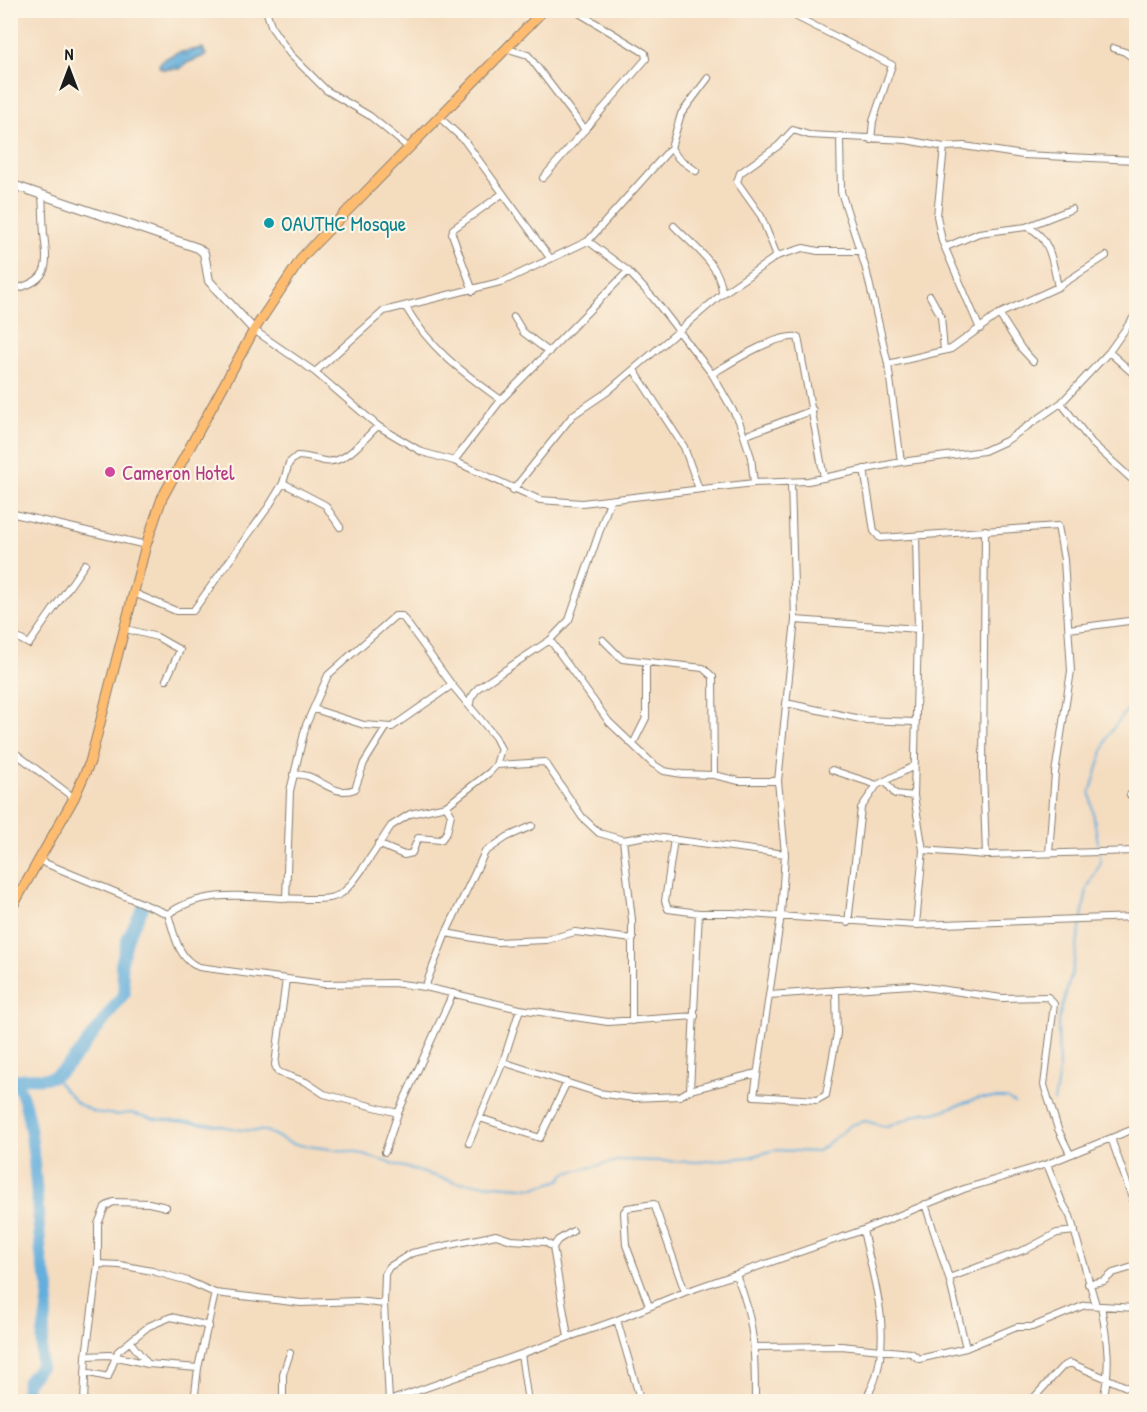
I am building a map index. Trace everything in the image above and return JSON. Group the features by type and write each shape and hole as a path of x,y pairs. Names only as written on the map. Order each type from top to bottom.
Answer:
{"main road":[{"path":"11,909 74,798 90,762 104,717 146,544 162,498 254,330 303,256 544,10"}],"street":[{"path":"266,10 272,28 290,54 326,90 370,116 408,148"},
{"path":"543,178 646,59 645,53 574,10"},
{"path":"783,10 801,14 892,65 873,122 871,140"},
{"path":"1113,48 1137,60"},
{"path":"508,49 528,55 585,130"},
{"path":"315,372 384,311 473,291 504,281 588,241 671,148 681,114 708,78"},
{"path":"439,117 464,140 550,258"},
{"path":"777,256 770,233 737,182 740,174 778,146 793,130 809,135 871,140 906,140 944,147 964,146 1023,155 1137,160"},
{"path":"840,136 838,164 841,192 861,251 888,364 901,462"},
{"path":"944,147 937,216 946,247 980,329"},
{"path":"671,148 678,158 696,171"},
{"path":"10,184 198,248 204,253 209,281 254,330 315,372 378,426 422,452 454,461 513,490 540,500 561,503 610,501 754,483 791,483 901,462 984,451 1006,441 1061,403 1109,351 1137,314"},
{"path":"473,291 452,234 453,229 502,194"},
{"path":"10,290 40,277 46,268 48,253 42,195"},
{"path":"946,247 979,233 1026,227 1072,209"},
{"path":"674,226 705,258 721,280 722,294"},
{"path":"1026,227 1035,231 1049,248 1058,287"},
{"path":"588,241 628,272 654,299 711,374 739,421 751,457 754,483"},
{"path":"513,490 573,415 634,370 722,294 777,256 803,248 818,251 861,251"},
{"path":"888,364 944,351 980,329 999,314 1058,287 1106,256"},
{"path":"454,461 501,400 628,272"},
{"path":"930,296 941,316 944,351"},
{"path":"405,306 424,337 441,356 501,400"},
{"path":"999,314 1021,348 1033,361"},
{"path":"514,317 523,332 549,351"},
{"path":"711,374 759,348 791,336 798,337 824,478"},
{"path":"1109,351 1137,376"},
{"path":"634,370 684,447 699,489"},
{"path":"1061,403 1092,443 1118,469 1137,483"},
{"path":"744,436 813,410"},
{"path":"134,593 177,611 193,611 283,483 289,464 297,456 306,456 326,462 341,460 378,426"},
{"path":"864,469 876,535 880,538 1058,526 1064,560 1071,671 1055,773 1049,853"},
{"path":"283,483 324,505 340,527"},
{"path":"791,483 795,620 778,782 785,854 781,915 753,1093 758,1097 823,1098 837,1033 836,990"},
{"path":"470,704 478,688 550,640 569,620 610,501"},
{"path":"10,513 146,544"},
{"path":"985,530 982,770 986,855"},
{"path":"916,536 918,629 914,796 923,850 916,925"},
{"path":"10,634 29,645 85,564"},
{"path":"168,914 197,898 234,896 286,899 321,899 343,893 400,818 446,806 496,765 501,749 495,737 452,685 405,619 395,616 328,675 306,725 290,791 286,899"},
{"path":"795,620 918,629"},
{"path":"1069,629 1137,620"},
{"path":"126,629 157,637 180,650 166,680"},
{"path":"550,640 621,736 664,771 714,775 740,781 778,782"},
{"path":"603,640 622,660 703,668 713,677 714,775"},
{"path":"633,744 646,718 646,663"},
{"path":"314,709 364,725 392,727 452,685"},
{"path":"786,703 865,720 914,722"},
{"path":"293,775 301,773 336,790 346,792 355,789 364,763 386,728"},
{"path":"10,748 74,798"},
{"path":"496,765 545,762 582,818 599,833 623,840 647,836 785,854"},
{"path":"848,922 861,808 877,785 914,766"},
{"path":"832,770 877,785"},
{"path":"885,781 895,794 914,796"},
{"path":"378,844 404,855 411,853 418,838 441,840 447,832 452,814 446,806"},
{"path":"425,987 446,933 485,852 507,837 532,826"},
{"path":"675,839 666,906 668,909 699,913 781,915 848,922 916,925 1137,917"},
{"path":"623,840 633,939 632,1022"},
{"path":"923,850 986,855 1137,851"},
{"path":"40,861 168,914 183,956 190,964 324,984 393,983 425,987 520,1009 584,1020 632,1022 695,1016"},
{"path":"690,1090 699,913"},
{"path":"446,933 496,942 546,940 575,932 633,939"},
{"path":"286,979 275,1065 279,1072 306,1082 324,1094 398,1113"},
{"path":"1137,981 1137,1001"},
{"path":"769,995 927,985 1002,998 1048,997 1052,1000 1044,1085 1052,1112 1070,1154"},
{"path":"385,1152 398,1113 453,993"},
{"path":"469,1143 503,1062 520,1009"},
{"path":"503,1062 599,1093 633,1098 680,1096 690,1090 757,1073"},
{"path":"480,1118 540,1138 567,1082"},
{"path":"553,1247 545,1242 511,1240 496,1235 412,1253 388,1267 385,1274 384,1304 388,1401 617,1320 685,1292 863,1230 925,1204 1047,1164 1137,1128"},
{"path":"1111,1138 1137,1209"},
{"path":"1047,1164 1075,1231 1088,1284 1107,1336 1109,1380 1102,1401"},
{"path":"84,1401 86,1356 98,1264 98,1224 109,1204 149,1203 166,1207"},
{"path":"649,1306 626,1245 624,1212 627,1208 654,1204 685,1292"},
{"path":"925,1204 949,1278 966,1348"},
{"path":"863,1230 882,1310 881,1349 876,1377 866,1401"},
{"path":"568,1337 553,1247 558,1240 573,1231"},
{"path":"949,1278 1029,1248 1057,1233 1075,1231"},
{"path":"98,1264 120,1265 152,1271 188,1281 215,1293 301,1303 358,1301 384,1304"},
{"path":"1088,1284 1104,1281 1113,1273 1137,1266"},
{"path":"736,1275 747,1301 755,1347 755,1401"},
{"path":"194,1401 198,1368 215,1293"},
{"path":"755,1347 841,1346 911,1353 919,1359 966,1348 1017,1327 1032,1327 1085,1305 1096,1303 1137,1308"},
{"path":"85,1372 107,1377 117,1351 130,1343 148,1326 171,1317 209,1326"},
{"path":"617,1320 641,1401"},
{"path":"130,1343 148,1364"},
{"path":"283,1401 283,1374 290,1353"},
{"path":"521,1354 528,1401"},
{"path":"86,1356 109,1355 113,1358 148,1364 198,1368"},
{"path":"1030,1401 1062,1368 1070,1363 1137,1391"}],"water":[{"path":"203,48 206,55 187,63 180,69 162,69 159,66 161,61 176,53"}],"waterway":[{"path":"1054,1102 1059,1072 1058,1021 1072,973 1087,889 1101,862 1090,793 1108,735 1136,698"},
{"path":"17,1080 50,1077 62,1071 81,1051 125,993 121,965 128,937 144,906"},
{"path":"10,1075 19,1088 31,1134 42,1262 49,1289 41,1346 41,1366 27,1382 26,1402"},
{"path":"53,1077 77,1103 94,1112 116,1115 131,1113 155,1119 266,1131 292,1144 353,1152 455,1182 534,1188 560,1180 566,1173 622,1160 697,1162 750,1157 775,1150 817,1152 851,1125 865,1121 887,1127 925,1112 935,1113 979,1098 1006,1098 1015,1103"}],"place":[{"name":"OAUTHC Mosque","path":"269,223"},
{"name":"Cameron Hotel","path":"110,472"}]}
